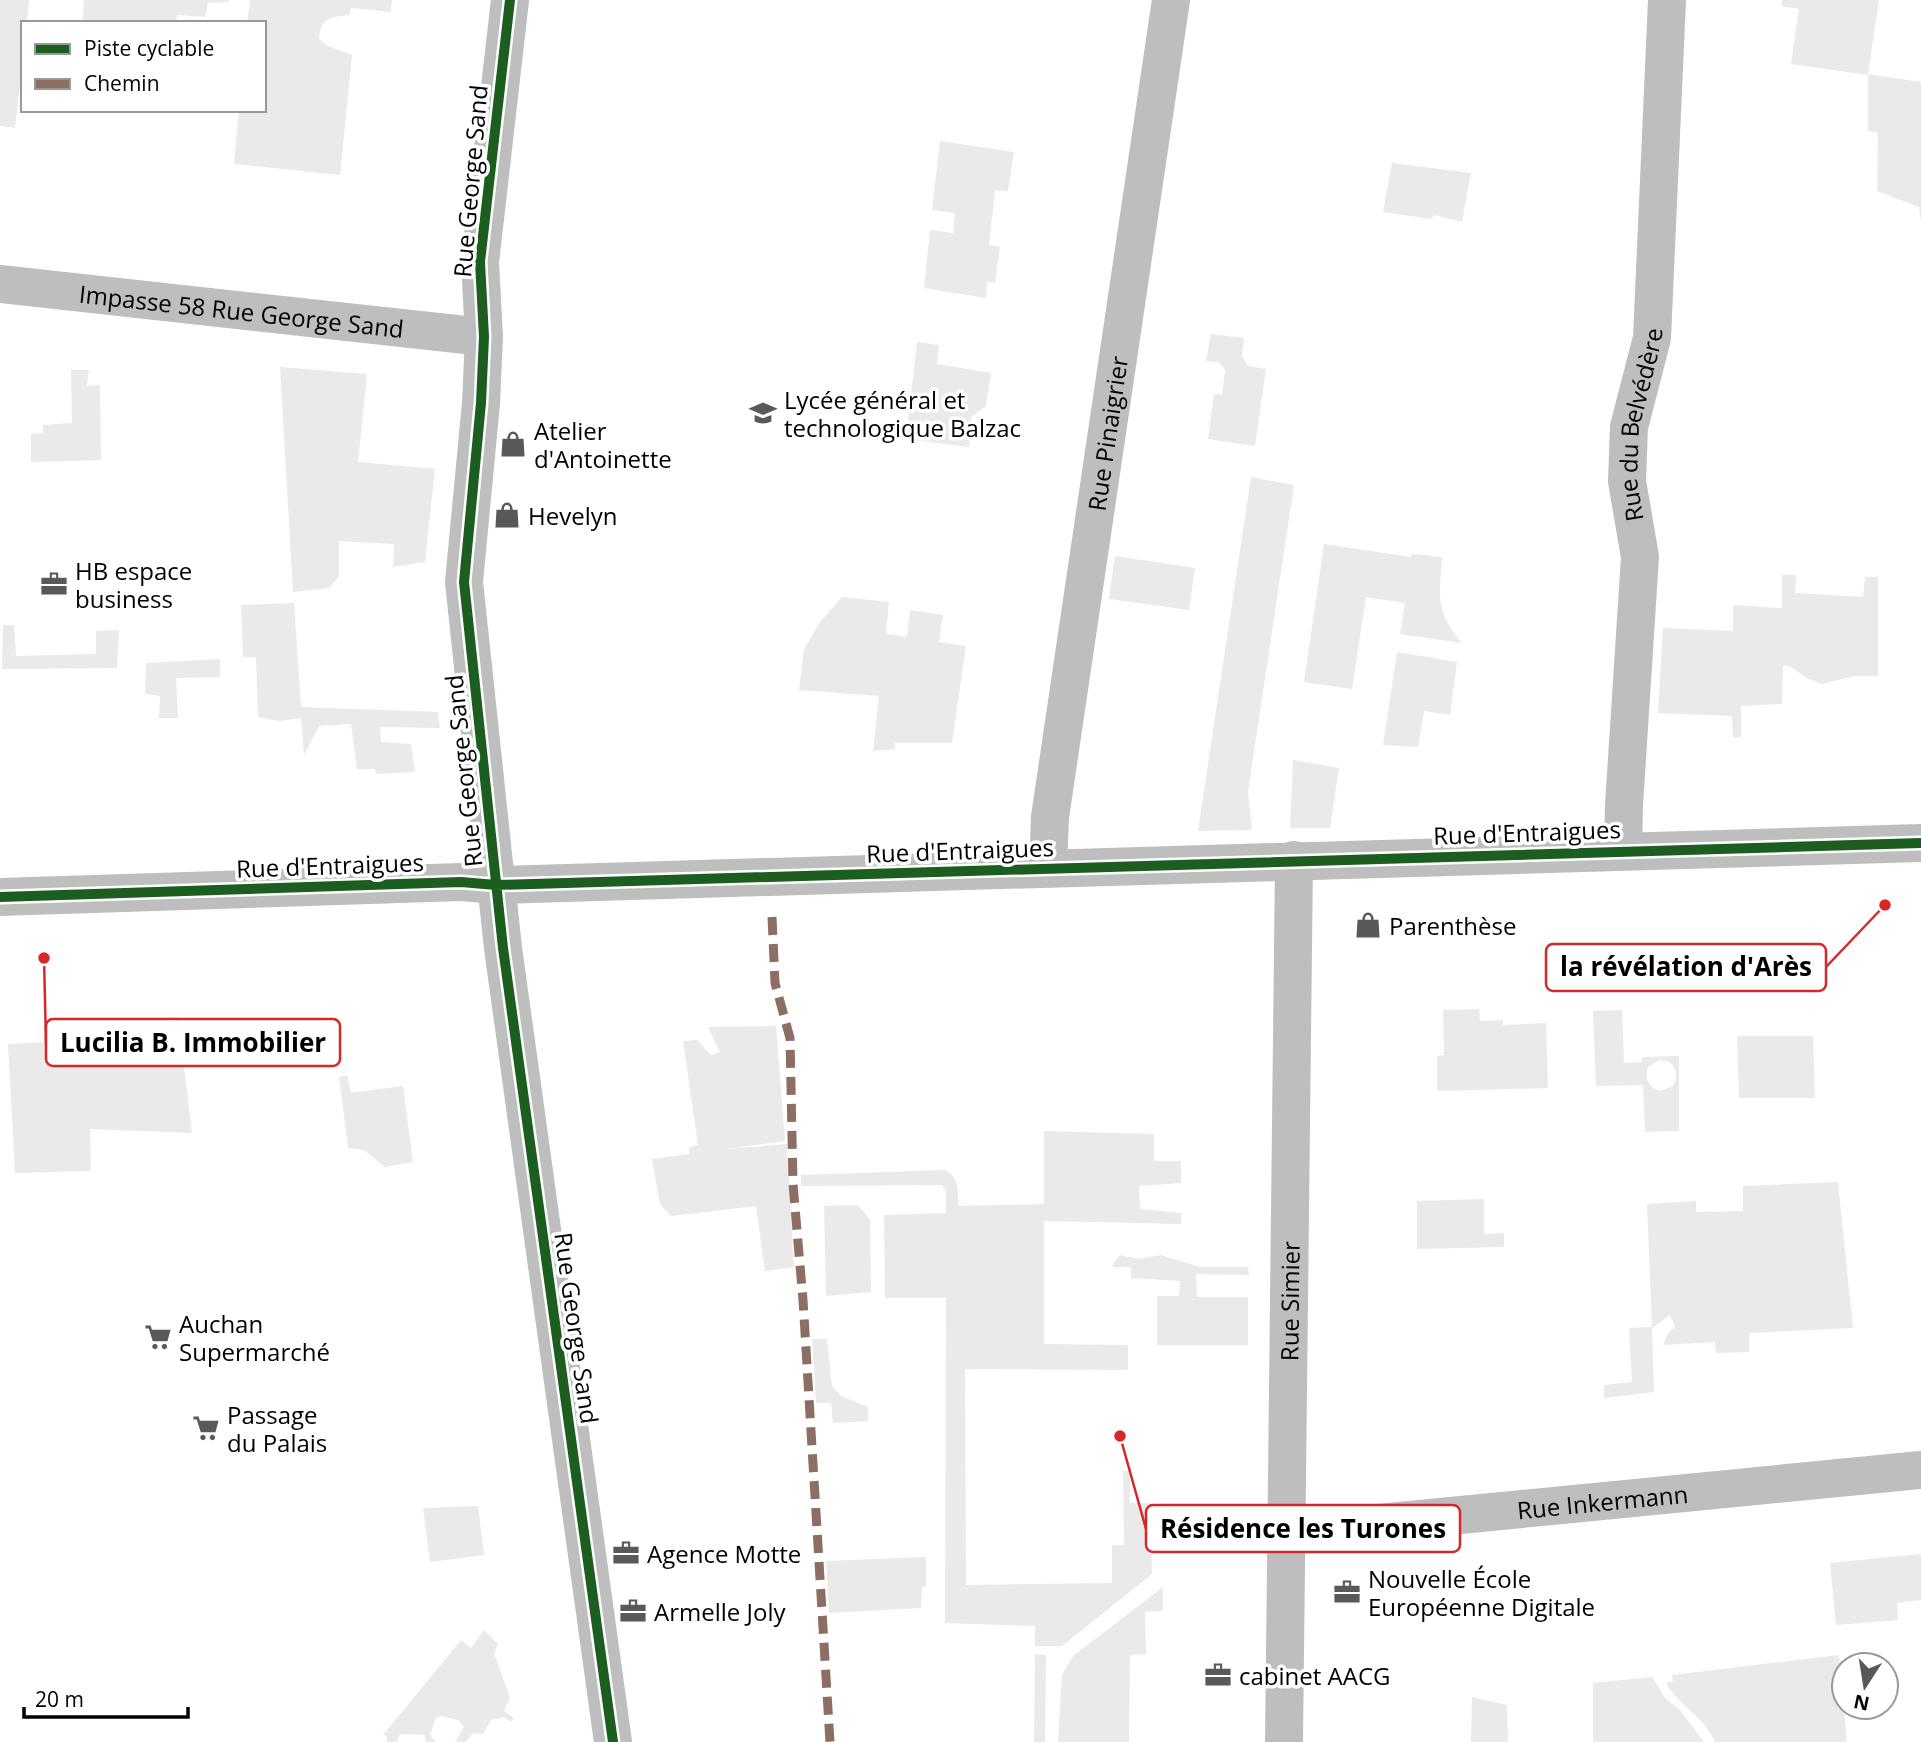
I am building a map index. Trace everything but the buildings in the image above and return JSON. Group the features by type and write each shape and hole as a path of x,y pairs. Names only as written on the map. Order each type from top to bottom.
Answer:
{"street":[{"name":"Rue George Sand","path":"510,0 480,262 484,337 481,402 464,582 502,948 613,1742"},
{"name":"Rue Pinaigrier","path":"1048,868 1052,803 1171,0"},
{"name":"Rue du Belvédère","path":"1623,851 1640,557 1627,481 1629,427 1652,338 1667,0"},
{"name":"Impasse 58 Rue George Sand","path":"0,284 484,337"},
{"name":"Rue d'Entraigues","path":"0,897 1921,843"},
{"name":"Rue Simier","path":"1284,1742 1294,860"},
{"name":"Rue Inkermann","path":"1286,1532 1921,1470"}],"shaded area":[{"path":"0,0 29,0 27,21 21,21 21,76 15,128 0,126"},
{"path":"84,0 229,0 208,3 205,17 177,15 176,21 82,21"},
{"path":"250,0 392,0 391,12 351,8 350,15 328,20 320,32 319,39 328,46 352,55 340,175 234,164 239,112 266,112 266,21 247,21"},
{"path":"1782,0 1879,0 1868,74 1921,82 1921,222 1919,207 1877,191 1878,133 1868,131 1868,75 1791,64 1799,9 1782,6"},
{"path":"940,141 1014,152 1008,191 995,190 989,245 1000,247 995,283 987,282 986,298 924,288 930,230 953,233 955,213 932,210"},
{"path":"1392,163 1471,173 1462,222 1435,215 1431,219 1383,212"},
{"path":"1211,334 1244,338 1242,356 1248,366 1266,369 1255,446 1208,439 1214,394 1222,395 1225,370 1219,362 1206,361"},
{"path":"917,342 939,345 937,364 991,373 986,406 971,417 969,447 906,439"},
{"path":"280,367 367,374 358,462 435,469 425,562 393,567 394,544 339,541 339,576 329,588 293,592"},
{"path":"71,370 89,370 87,386 100,385 101,460 31,462 31,434 43,433 43,425 72,423"},
{"path":"1251,477 1294,485 1248,792 1252,830 1198,831"},
{"path":"1324,544 1411,557 1412,554 1442,557 1440,593 1443,612 1462,643 1400,634 1405,603 1366,597 1352,689 1304,682"},
{"path":"1115,556 1195,568 1189,610 1109,599"},
{"path":"1782,575 1796,575 1795,593 1863,597 1865,577 1878,577 1878,676 1854,676 1822,684 1783,665 1782,704 1741,706 1741,737 1733,738 1732,716 1658,713 1663,628 1733,631 1733,605 1782,608"},
{"path":"842,597 889,602 886,634 907,637 910,610 943,615 939,642 966,646 952,743 895,743 895,749 873,751 879,696 799,690 804,649 820,622"},
{"path":"294,603 301,707 438,712 440,728 380,727 381,742 411,744 415,772 376,774 375,769 357,769 351,724 319,726 304,755 301,718 280,721 258,717 256,657 243,657 241,605"},
{"path":"3,625 14,625 16,656 96,654 96,631 119,630 117,668 2,669"},
{"path":"1397,652 1457,662 1450,715 1424,711 1418,747 1383,745"},
{"path":"220,659 220,677 176,678 178,718 159,718 160,696 145,694 146,663"},
{"path":"1293,760 1339,768 1330,828 1290,828"},
{"path":"1479,1009 1480,1021 1503,1020 1503,1025 1546,1023 1548,1088 1437,1091 1437,1056 1444,1055 1443,1010"},
{"path":"1622,1010 1624,1063 1642,1062 1642,1057 1679,1056 1679,1131 1645,1132 1643,1085 1596,1086 1593,1011","holes":["1660,1060 1670,1062 1676,1074 1675,1083 1659,1091 1648,1081 1648,1067"]},
{"path":"178,1017 192,1133 90,1129 91,1171 15,1173 8,1044 84,1040 83,1022"},
{"path":"776,1026 785,1141 726,1149 787,1144 794,1267 765,1271 756,1206 671,1216 660,1204 652,1159 689,1154 689,1147 698,1145 683,1041 697,1040 711,1055 720,1052 708,1027"},
{"path":"1737,1036 1813,1036 1815,1098 1739,1098"},
{"path":"347,1075 351,1093 403,1086 413,1162 385,1167 364,1150 348,1148 339,1077"},
{"path":"1044,1131 1154,1134 1154,1161 1181,1161 1181,1183 1139,1186 1140,1209 1181,1213 1181,1224 1044,1221 1044,1344 1128,1345 1128,1370 965,1369 966,1585 1112,1583 1112,1545 1124,1545 1123,1471 1130,1471 1130,1503 1151,1503 1152,1574 1062,1646 1035,1646 1035,1626 945,1623 946,1298 885,1298 884,1215 946,1213 946,1191 942,1185 801,1186 801,1175 944,1170 955,1180 959,1206 1044,1204"},
{"path":"1838,1182 1853,1328 1749,1333 1749,1352 1716,1353 1715,1342 1663,1345 1668,1333 1675,1327 1670,1315 1652,1328 1654,1392 1604,1398 1604,1385 1632,1382 1629,1328 1652,1327 1647,1204 1696,1201 1696,1212 1743,1211 1743,1186"},
{"path":"1484,1199 1484,1234 1504,1233 1504,1247 1417,1249 1417,1201"},
{"path":"858,1205 870,1220 871,1292 826,1296 824,1206"},
{"path":"1120,1255 1138,1259 1161,1255 1200,1267 1248,1267 1249,1275 1196,1274 1197,1297 1248,1297 1248,1345 1157,1345 1157,1296 1179,1296 1180,1281 1131,1278 1131,1267 1111,1267"},
{"path":"812,1339 827,1339 832,1386 841,1396 868,1407 868,1421 833,1423 831,1403 816,1403"},
{"path":"478,1506 484,1555 430,1562 423,1508"},
{"path":"1921,1554 1921,1600 1897,1603 1898,1620 1836,1625 1830,1563"},
{"path":"926,1557 926,1587 922,1587 921,1608 829,1613 826,1561"},
{"path":"1163,1587 1163,1611 1145,1612 1146,1654 1130,1655 1129,1742 1058,1742 1062,1675 1073,1656"},
{"path":"484,1630 498,1644 494,1653 510,1698 504,1711 514,1718 511,1722 504,1717 491,1720 483,1734 473,1733 466,1742 455,1742 464,1727 458,1720 441,1716 436,1718 430,1735 436,1742 426,1742 425,1735 400,1734 397,1742 387,1742 387,1736 383,1735 461,1640 471,1648"},
{"path":"1035,1654 1046,1655 1045,1742 1034,1742"},
{"path":"1830,1656 1830,1721 1845,1721 1847,1742 1715,1742 1705,1725 1671,1691 1666,1683 1673,1681 1672,1675"},
{"path":"1652,1677 1665,1698 1680,1710 1704,1742 1593,1742 1593,1683"},
{"path":"1472,1697 1507,1705 1508,1742 1471,1742"}],"marked path":[{"path":"772,917 775,983 790,1038 793,1184 803,1300 830,1742"}],"cycle path":[{"path":"510,0 480,262 484,337 481,403 464,582 503,948 613,1742"},
{"path":"0,897 1921,843"}],"place":[{"name":"Lycée général et technologique Balzac","path":"763,413"},
{"name":"Atelier d'Antoinette","path":"513,444"},
{"name":"Hevelyn","path":"507,515"},
{"name":"HB espace business","path":"54,584"},
{"name":"la révélation d'Arès","path":"1885,905"},
{"name":"Parenthèse","path":"1368,925"},
{"name":"Lucilia B. Immobilier","path":"44,958"},
{"name":"Auchan Supermarché","path":"158,1337"},
{"name":"Passage du Palais","path":"206,1428"},
{"name":"Résidence les Turones","path":"1120,1436"},
{"name":"Agence Motte","path":"626,1553"},
{"name":"Nouvelle École Européenne Digitale","path":"1347,1592"},
{"name":"Armelle Joly","path":"633,1611"},
{"name":"cabinet AACG","path":"1218,1675"}]}
